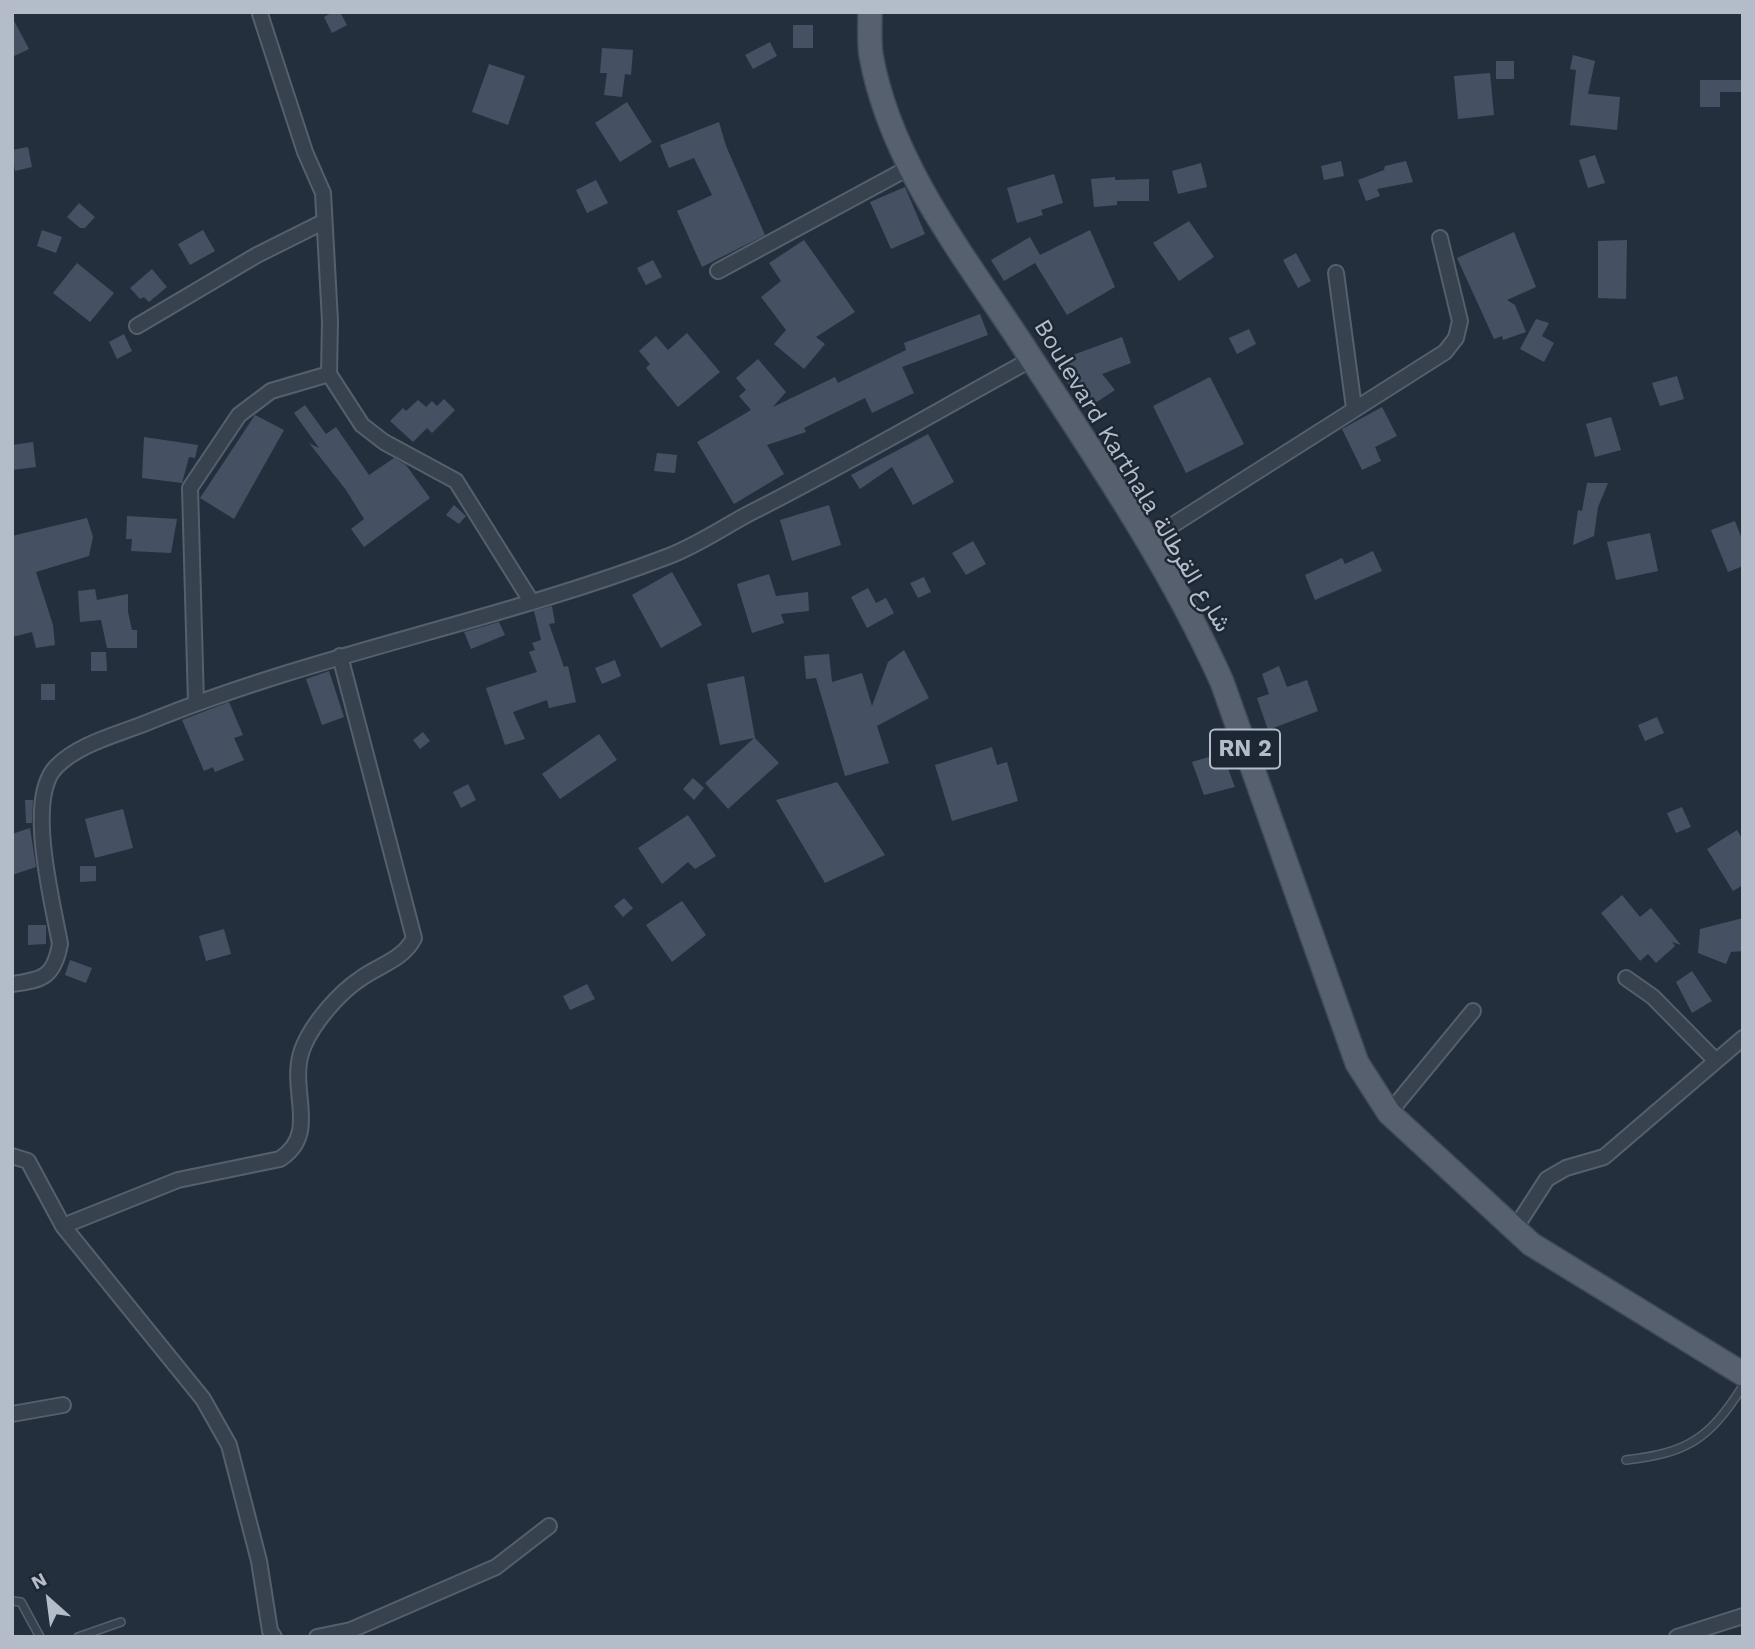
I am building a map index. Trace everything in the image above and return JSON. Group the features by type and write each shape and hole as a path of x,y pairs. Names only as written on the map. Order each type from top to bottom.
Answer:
{"main road":[{"name":"Boulevard Karthala شارع القرطالة","path":"870,12 871,54 892,126 932,206 1032,359 1183,601 1222,682 1357,1063 1389,1114 1514,1230 1594,1285 1743,1374"}],"street":[{"path":"260,14 305,152 323,193 330,321 329,374 362,425 384,442 456,481 531,601"},
{"path":"718,271 912,166"},
{"path":"137,326 257,255 323,222"},
{"path":"1146,542 1445,352 1456,338 1460,321 1440,238"},
{"path":"1336,273 1354,408"},
{"path":"12,984 38,980 57,962 60,944 42,832 43,794 54,769 76,752 197,703 340,656 531,601 673,555 825,475 1032,359"},
{"path":"197,703 190,488 239,415 271,391 329,374"},
{"path":"63,1226 178,1180 280,1159 294,1150 302,1135 297,1071 304,1045 327,1011 358,980 408,949 414,938 340,656"},
{"path":"1626,978 1653,997 1716,1061"},
{"path":"1389,1114 1473,1011"},
{"path":"1514,1230 1547,1179 1566,1168 1604,1157 1743,1038"},
{"path":"12,1156 28,1161 63,1226 204,1399 229,1445 259,1560 270,1631 274,1637"},
{"path":"12,1414 63,1405"},
{"path":"317,1637 351,1630 496,1567 549,1526"},
{"path":"1677,1637 1743,1616"}],"lane":[{"path":"1626,1460 1665,1455 1691,1445 1725,1414 1743,1386"},
{"path":"12,1601 21,1602 40,1637"},
{"path":"78,1637 121,1622"}],"building":[{"path":"340,12 347,25 332,33 324,17"},
{"path":"12,17 29,49 12,57"},
{"path":"793,25 813,25 813,48 793,48"},
{"path":"770,42 777,56 753,69 745,55"},
{"path":"602,48 633,50 631,75 625,74 622,97 604,95 607,73 600,73"},
{"path":"1573,55 1595,61 1588,94 1620,97 1617,130 1570,125 1576,70 1570,69"},
{"path":"1496,61 1514,61 1514,79 1496,79"},
{"path":"489,64 525,76 508,125 472,112"},
{"path":"1490,73 1494,115 1458,119 1454,76"},
{"path":"1700,80 1743,80 1743,92 1720,92 1720,107 1700,107"},
{"path":"627,102 652,142 620,162 595,123"},
{"path":"719,122 726,146 765,235 702,267 677,211 712,195 694,158 669,168 660,145"},
{"path":"28,147 32,167 15,171 12,150"},
{"path":"1595,155 1605,183 1588,188 1579,160"},
{"path":"1341,161 1344,176 1324,180 1321,166"},
{"path":"1406,161 1413,182 1377,189 1380,196 1366,201 1358,180 1384,170 1385,166"},
{"path":"1201,163 1207,187 1178,194 1172,171"},
{"path":"1054,174 1063,203 1041,210 1043,215 1017,223 1007,188"},
{"path":"1115,177 1115,180 1149,179 1149,201 1117,201 1117,205 1094,207 1091,179"},
{"path":"596,180 608,203 587,213 576,190"},
{"path":"905,187 925,234 891,249 870,202"},
{"path":"79,203 95,217 85,228 80,228 67,217"},
{"path":"1189,221 1214,257 1179,281 1153,243"},
{"path":"42,230 62,237 56,253 37,246"},
{"path":"203,230 215,251 190,265 178,244"},
{"path":"1090,230 1115,287 1067,315 1035,263 1004,281 991,260 1030,237 1040,255"},
{"path":"1514,232 1536,287 1507,300 1515,305 1526,332 1503,340 1502,336 1494,339 1457,258"},
{"path":"804,240 855,312 816,337 825,344 804,369 774,344 786,330 761,297 781,281 769,263"},
{"path":"1627,240 1626,299 1598,298 1598,241"},
{"path":"1296,253 1311,281 1298,288 1283,260"},
{"path":"653,260 662,277 646,285 637,268"},
{"path":"77,263 114,293 90,322 53,293"},
{"path":"152,269 167,287 149,302 144,297 140,299 130,288"},
{"path":"980,314 988,335 902,367 914,393 872,413 865,398 804,428 806,432 767,445 784,474 734,504 697,442 751,410 739,396 746,390 736,378 758,359 786,392 773,407 835,377 838,383 906,350 904,343"},
{"path":"1536,319 1549,323 1542,336 1554,343 1544,362 1520,349"},
{"path":"1249,329 1256,344 1237,354 1229,338"},
{"path":"687,333 720,372 678,407 646,368 650,364 639,351 656,336 668,350"},
{"path":"124,334 132,351 117,359 109,342"},
{"path":"1122,337 1131,363 1102,374 1115,390 1089,407 1075,384 1069,386 1059,360"},
{"path":"1677,376 1684,399 1660,406 1652,383"},
{"path":"1210,377 1244,444 1186,473 1153,406"},
{"path":"444,399 455,410 432,433 427,428 413,442 390,421 403,408 406,411 418,400 426,407 432,401 437,406"},
{"path":"305,405 326,434 336,427 369,475 394,458 406,465 430,498 364,547 351,529 364,519 346,490 309,443 319,448 294,413"},
{"path":"1382,407 1397,436 1375,447 1381,461 1362,470 1342,429"},
{"path":"255,415 284,430 234,519 200,498"},
{"path":"1611,417 1621,450 1595,457 1586,424"},
{"path":"928,434 954,482 913,505 892,467 860,489 851,475"},
{"path":"144,437 198,445 195,458 189,457 182,483 142,478"},
{"path":"33,442 36,467 12,470 12,445"},
{"path":"657,453 677,455 675,473 654,471"},
{"path":"1587,483 1608,483 1598,507 1594,536 1573,545 1578,510 1582,511"},
{"path":"454,505 466,516 459,524 446,515"},
{"path":"829,505 841,545 792,561 780,520"},
{"path":"127,516 177,519 171,553 131,551 132,539 126,539"},
{"path":"87,518 93,537 89,556 36,572 53,625 55,645 36,648 32,632 12,637 12,536"},
{"path":"1735,521 1743,542 1743,566 1728,572 1711,530"},
{"path":"1650,533 1658,571 1616,580 1607,542"},
{"path":"973,541 986,564 966,575 952,553"},
{"path":"1373,551 1382,571 1315,600 1305,575 1342,558 1345,564"},
{"path":"672,572 702,625 661,648 632,595"},
{"path":"769,574 776,596 808,592 809,611 781,614 784,623 752,633 737,584"},
{"path":"924,577 931,592 918,598 910,583"},
{"path":"868,588 876,603 886,598 894,613 867,628 851,597"},
{"path":"95,589 97,600 128,594 132,630 137,630 137,648 107,648 101,620 80,622 78,591"},
{"path":"552,606 555,623 549,624 564,667 568,666 576,702 549,708 547,700 513,712 525,739 505,745 486,688 537,672 529,652 535,650 532,643 541,640 534,611"},
{"path":"499,622 505,635 471,649 464,632"},
{"path":"904,650 929,698 877,726 889,763 845,776 816,678 806,679 804,656 829,654 832,682 862,673 872,706 888,662"},
{"path":"91,652 106,652 107,671 91,671"},
{"path":"615,660 621,676 602,684 595,668"},
{"path":"1279,666 1287,687 1307,680 1318,711 1268,730 1257,698 1269,694 1262,674"},
{"path":"329,671 344,717 322,725 306,679"},
{"path":"744,676 755,738 779,763 728,809 705,783 754,738 720,745 707,684"},
{"path":"41,684 55,684 55,700 41,700"},
{"path":"229,702 243,735 234,738 244,760 215,772 213,767 204,771 182,720"},
{"path":"1657,717 1664,733 1645,741 1638,725"},
{"path":"423,732 430,741 420,749 413,740"},
{"path":"599,734 617,760 560,799 542,774"},
{"path":"992,747 997,765 1007,762 1018,801 952,821 935,765"},
{"path":"1222,753 1235,787 1204,795 1192,762"},
{"path":"693,778 704,788 694,800 683,789"},
{"path":"837,782 885,855 825,883 776,800"},
{"path":"468,784 476,800 461,808 453,792"},
{"path":"25,800 33,800 32,823 26,823"},
{"path":"1682,807 1691,827 1676,833 1667,813"},
{"path":"123,809 133,848 95,858 85,819"},
{"path":"688,815 716,856 695,869 688,862 662,884 638,848"},
{"path":"30,828 36,867 12,875 12,834"},
{"path":"1737,830 1743,840 1743,885 1733,891 1707,849"},
{"path":"80,866 96,866 96,881 80,882"},
{"path":"1622,895 1640,917 1651,908 1681,945 1672,942 1675,946 1656,963 1648,954 1640,961 1601,913"},
{"path":"624,898 633,908 623,917 614,906"},
{"path":"682,901 706,935 672,962 646,925"},
{"path":"1743,918 1743,951 1731,952 1726,964 1698,953 1700,929"},
{"path":"28,925 46,925 46,944 28,945"},
{"path":"224,929 231,954 206,961 199,936"},
{"path":"70,960 92,968 86,983 65,975"},
{"path":"1692,971 1712,1001 1692,1013 1676,982"},
{"path":"587,984 595,999 570,1010 563,996"}]}
